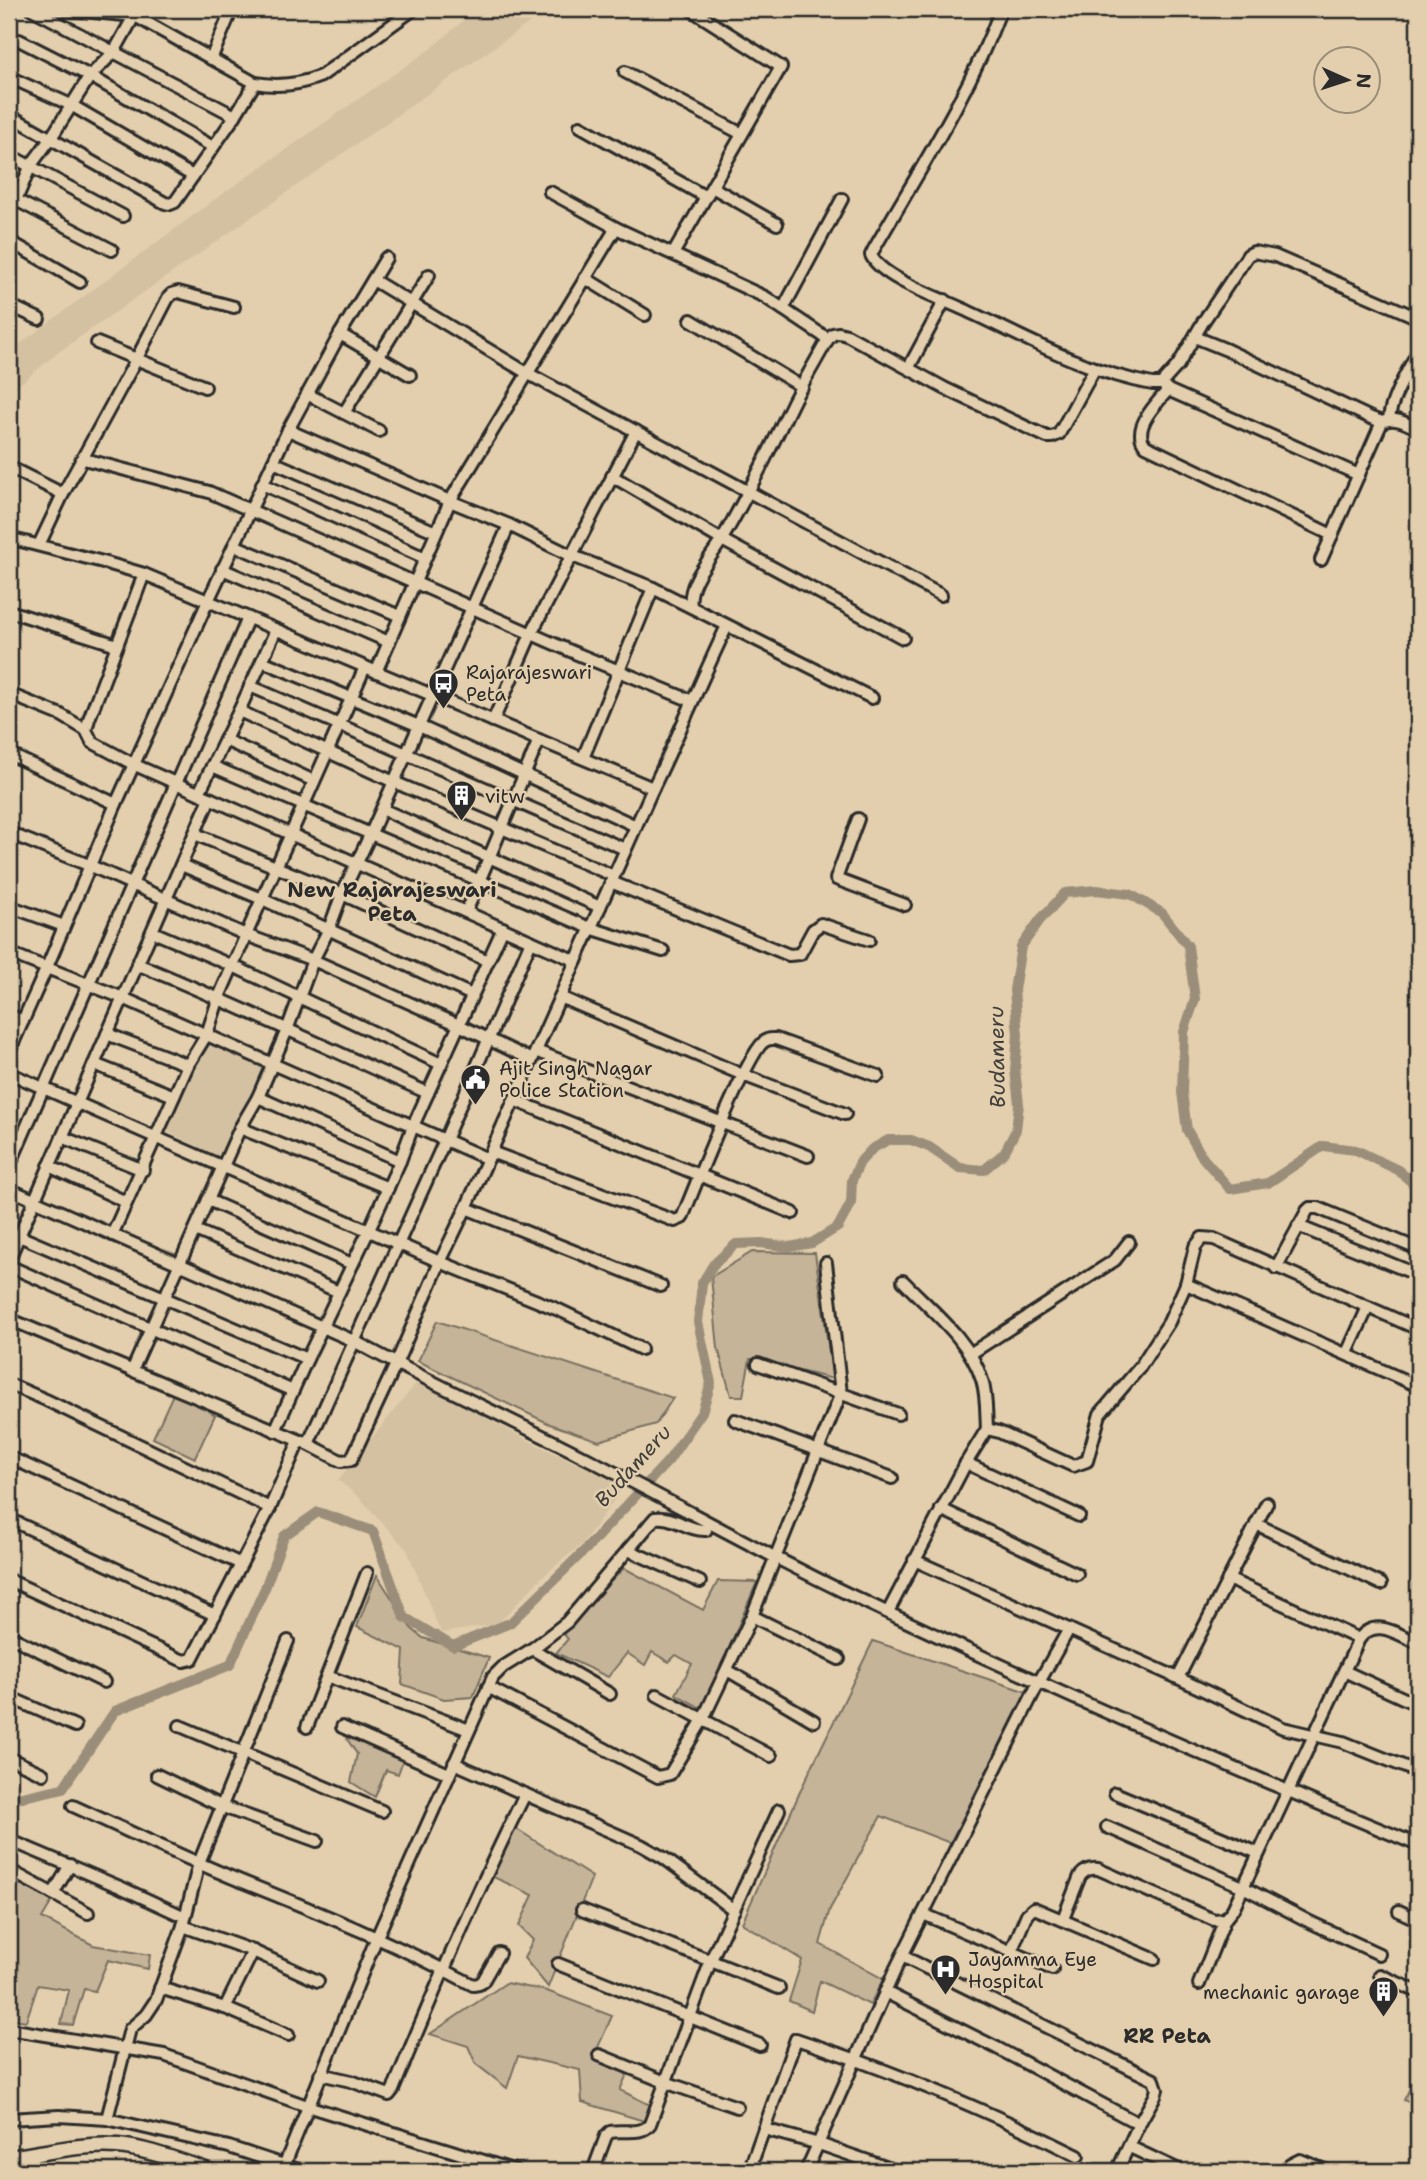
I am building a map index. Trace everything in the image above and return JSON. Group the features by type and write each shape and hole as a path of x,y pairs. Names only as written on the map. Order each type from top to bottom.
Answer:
{"main road":[{"path":"9,2158 96,2146 121,2147 209,2171"}],"street":[{"path":"32,9 235,116"},
{"path":"61,9 136,13 255,83 277,87 321,76 414,9"},
{"path":"211,59 230,9"},
{"path":"673,254 781,67 690,9"},
{"path":"1001,9 967,85 871,255 879,266 1043,347 1095,368 1165,387 1359,475"},
{"path":"112,250 12,198 90,76 114,52 136,13"},
{"path":"19,40 90,76 213,147"},
{"path":"625,72 742,134"},
{"path":"9,77 71,105 193,176"},
{"path":"9,115 170,204 175,202 255,83"},
{"path":"580,126 777,224"},
{"path":"9,155 123,216"},
{"path":"550,192 616,228 765,297 828,339"},
{"path":"783,309 842,200"},
{"path":"112,1235 188,1065 207,1034 219,997 351,698 389,642 450,501 616,228"},
{"path":"9,241 80,282"},
{"path":"1332,535 1146,446 1140,437 1145,421 1195,337 1248,256 1254,252 1275,256 1418,318"},
{"path":"9,1052 116,804 262,484 307,394 386,258"},
{"path":"344,414 429,275"},
{"path":"585,278 645,315"},
{"path":"373,280 527,373 941,596"},
{"path":"39,545 160,309 172,293 178,292 234,307"},
{"path":"909,367 945,300"},
{"path":"9,305 39,319"},
{"path":"691,320 802,387"},
{"path":"691,606 692,588 722,540 802,387 833,334 839,332 847,335 944,388 1047,437 1059,434 1095,368"},
{"path":"340,334 410,375"},
{"path":"1195,337 1385,421 1398,420 1418,429"},
{"path":"97,343 205,387"},
{"path":"1321,560 1390,408 1417,356"},
{"path":"307,394 379,431"},
{"path":"288,430 691,606 872,698"},
{"path":"494,721 531,634 636,431"},
{"path":"84,459 209,492 531,634 692,701"},
{"path":"273,462 436,532"},
{"path":"9,467 63,495"},
{"path":"612,476 722,540 903,638"},
{"path":"262,484 425,558"},
{"path":"132,1371 240,1128 258,1097 313,960 509,525"},
{"path":"9,538 144,574 653,788"},
{"path":"234,545 400,616"},
{"path":"222,569 389,642"},
{"path":"86,730 144,574"},
{"path":"583,758 653,589"},
{"path":"9,611 117,645"},
{"path":"9,1167 248,618"},
{"path":"9,1319 341,1461 351,1460 727,626"},
{"path":"199,793 276,630"},
{"path":"262,661 419,726 636,826"},
{"path":"250,686 625,849"},
{"path":"9,694 61,715 86,730 92,742 135,765 576,961"},
{"path":"239,711 612,879 789,955 800,954 813,930 821,924 870,940"},
{"path":"225,740 314,780"},
{"path":"466,912 538,740"},
{"path":"9,754 116,804"},
{"path":"212,766 590,928 663,951"},
{"path":"9,1259 210,798"},
{"path":"382,809 600,907"},
{"path":"858,819 836,879 905,905"},
{"path":"9,833 91,866 246,935 313,960 489,1040 808,1156"},
{"path":"195,834 342,894 488,961"},
{"path":"181,865 472,995"},
{"path":"9,906 64,926"},
{"path":"275,1431 369,1230 503,928"},
{"path":"153,932 233,966 441,1065"},
{"path":"9,1580 184,1661 195,1656 354,1341 531,941"},
{"path":"9,953 207,1034 445,1140 675,1221 682,1218 743,1075 759,1046 765,1041 776,1039 878,1076"},
{"path":"136,964 219,997 428,1093"},
{"path":"560,997 743,1075 845,1114"},
{"path":"9,1015 23,1021"},
{"path":"107,1034 188,1065"},
{"path":"94,1064 174,1096"},
{"path":"9,1073 398,1244 550,1306 641,1349"},
{"path":"258,1097 400,1161"},
{"path":"514,1100 793,1213"},
{"path":"240,1128 388,1188"},
{"path":"62,1137 142,1170"},
{"path":"49,1166 126,1202"},
{"path":"9,1189 354,1341 588,1459 707,1525 888,1612 1039,1682 1418,1845"},
{"path":"208,1200 352,1264"},
{"path":"1276,1268 1307,1211 1314,1207 1418,1249"},
{"path":"466,1208 661,1286"},
{"path":"1298,1226 1418,1275"},
{"path":"195,1230 339,1292"},
{"path":"19,1236 307,1359"},
{"path":"987,1429 1073,1466 1087,1461 1100,1414 1127,1385 1169,1322 1186,1283 1195,1247 1202,1238 1214,1239 1418,1329"},
{"path":"970,1354 1115,1260 1129,1242"},
{"path":"488,1687 658,1777 670,1774 702,1721 752,1616 841,1394 826,1262"},
{"path":"9,1266 293,1391"},
{"path":"888,1612 941,1509 987,1429 982,1380 970,1354 902,1281"},
{"path":"1186,1283 1418,1386"},
{"path":"1347,1353 1368,1307"},
{"path":"758,1364 898,1414"},
{"path":"9,1384 270,1508"},
{"path":"735,1420 892,1478"},
{"path":"9,1457 241,1563"},
{"path":"966,1463 1079,1516"},
{"path":"1178,1678 1267,1503"},
{"path":"941,1509 1077,1574"},
{"path":"283,2168 377,1937 488,1687 502,1667 532,1649 567,1622 655,1518 661,1517 690,1527 707,1525"},
{"path":"9,1519 215,1615"},
{"path":"1256,1524 1381,1584"},
{"path":"628,1550 700,1582"},
{"path":"914,1560 1283,1728 1343,1742 1418,1772"},
{"path":"307,1727 367,1573"},
{"path":"1228,1579 1359,1639"},
{"path":"752,1616 839,1659"},
{"path":"1199,1984 1225,1919 1233,1909 1359,1639 1368,1629 1377,1627 1418,1643"},
{"path":"806,2171 902,1956 1039,1682 1069,1629"},
{"path":"9,1636 104,1682"},
{"path":"107,2119 130,2029 152,2009 184,1922 199,1863 288,1641"},
{"path":"532,1649 610,1694"},
{"path":"727,1671 814,1721"},
{"path":"1344,1671 1418,1704"},
{"path":"327,1676 469,1730"},
{"path":"657,1695 771,1756"},
{"path":"9,1697 75,1726"},
{"path":"180,1726 382,1811"},
{"path":"342,1727 449,1774"},
{"path":"10,1762 43,1774"},
{"path":"454,1763 641,1845 664,1858 734,1910"},
{"path":"157,1775 223,1807 317,1841"},
{"path":"1115,1793 1258,1853"},
{"path":"320,2074 384,2091 389,2095 487,1871 525,1794"},
{"path":"73,1806 199,1863 377,1937 473,1984 479,1984 499,1953"},
{"path":"593,2171 610,2132 646,2129 711,1960 779,1810"},
{"path":"1107,1827 1243,1887 1379,1954"},
{"path":"9,1840 69,1865 184,1922 318,1982"},
{"path":"53,1894 69,1865"},
{"path":"1063,1919 1080,1876 1084,1871 1093,1868 1214,1920 1225,1919"},
{"path":"9,1870 88,1913"},
{"path":"1011,1952 1031,1909 1039,1909 1154,1959"},
{"path":"582,1910 779,1988"},
{"path":"1399,1911 1418,1920"},
{"path":"923,1914 1052,1969"},
{"path":"225,2008 253,1951"},
{"path":"902,1956 1154,2080 1157,2089 1155,2096 1117,2171"},
{"path":"558,1964 760,2045"},
{"path":"1380,1975 1418,1992"},
{"path":"160,1988 225,2008 288,2035"},
{"path":"885,1992 1139,2124"},
{"path":"9,2029 164,2055 307,2106 516,2171"},
{"path":"749,2171 796,2039 855,2058 1002,2118 1078,2157"},
{"path":"599,2055 737,2107"},
{"path":"9,2119 59,2116 107,2119 217,2144 283,2168 302,2171"},
{"path":"764,2130 819,2144 897,2171"},
{"path":"1130,2147 1181,2171"},
{"path":"1288,2171 1290,2165 1300,2160 1328,2171"}],"shaded area":[{"path":"477,9 549,9 60,351 9,393 9,352 214,200 430,49"},
{"path":"207,1036 266,1063 223,1158 165,1131"},
{"path":"752,1252 815,1253 833,1379 750,1359 743,1396 731,1396 718,1348 711,1277"},
{"path":"437,1321 673,1398 656,1424 599,1441 550,1424 418,1361"},
{"path":"418,1381 623,1488 582,1544 542,1577 498,1624 441,1633 407,1550 360,1498 338,1480"},
{"path":"173,1394 215,1415 195,1458 153,1438"},
{"path":"624,1568 703,1610 718,1581 757,1582 703,1709 676,1694 692,1664 676,1655 669,1662 652,1652 645,1665 627,1653 608,1677 556,1653 568,1639 562,1632"},
{"path":"377,1575 411,1628 423,1638 489,1658 473,1697 444,1699 402,1684 404,1650 357,1627"},
{"path":"873,1641 1027,1692 950,1843 881,1816 830,1909 820,1944 883,1979 870,2005 820,1981 812,2011 789,2001 802,1960 742,1923 803,1785"},
{"path":"343,1733 403,1760 398,1774 386,1770 375,1797 351,1782 357,1754"},
{"path":"515,1828 592,1877 548,1987 524,1958 533,1940 519,1926 533,1895 491,1876"},
{"path":"21,1882 54,1898 42,1918 93,1945 150,1955 148,1969 108,1960 95,1991 84,1989 73,2025 61,2024 69,1990 38,1985 26,2021 9,2018 9,1899"},
{"path":"506,1983 547,1991 612,2016 594,2056 628,2072 620,2090 650,2105 644,2121 582,2102 580,2070 518,2056 507,2088 476,2064 468,2046 430,2034"},
{"path":"1418,2074 1418,2107 1404,2100"}],"waterway":[{"name":"Budameru","path":"9,1800 63,1788 115,1711 230,1665 265,1588 284,1536 318,1512 373,1531 404,1617 453,1646 510,1623 586,1549 669,1460 702,1412 711,1383 698,1322 702,1283 713,1265 736,1244 761,1243 789,1247 812,1243 838,1227 851,1203 852,1180 860,1162 872,1149 888,1140 911,1140 929,1147 960,1168 984,1170 1004,1153 1016,1130 1019,1104 1015,1070 1018,1035 1014,990 1021,947 1040,920 1065,893 1096,890 1130,894 1162,913 1188,946 1195,999 1184,1032 1182,1092 1187,1130 1203,1158 1230,1189 1268,1183 1323,1146 1356,1150 1398,1170 1418,1188"}],"place":[{"name":"Rajarajeswari Peta","path":"443,710"},
{"name":"vitw","path":"462,823"},
{"name":"Ajit Singh Nagar Police Station","path":"476,1106"},
{"name":"Jayamma Eye Hospital","path":"945,1997"},
{"name":"mechanic garage","path":"1383,2019"}],"district":[{"name":"New Rajarajeswari Peta","path":"392,902"},
{"name":"RR Peta","path":"1167,2036"}]}
